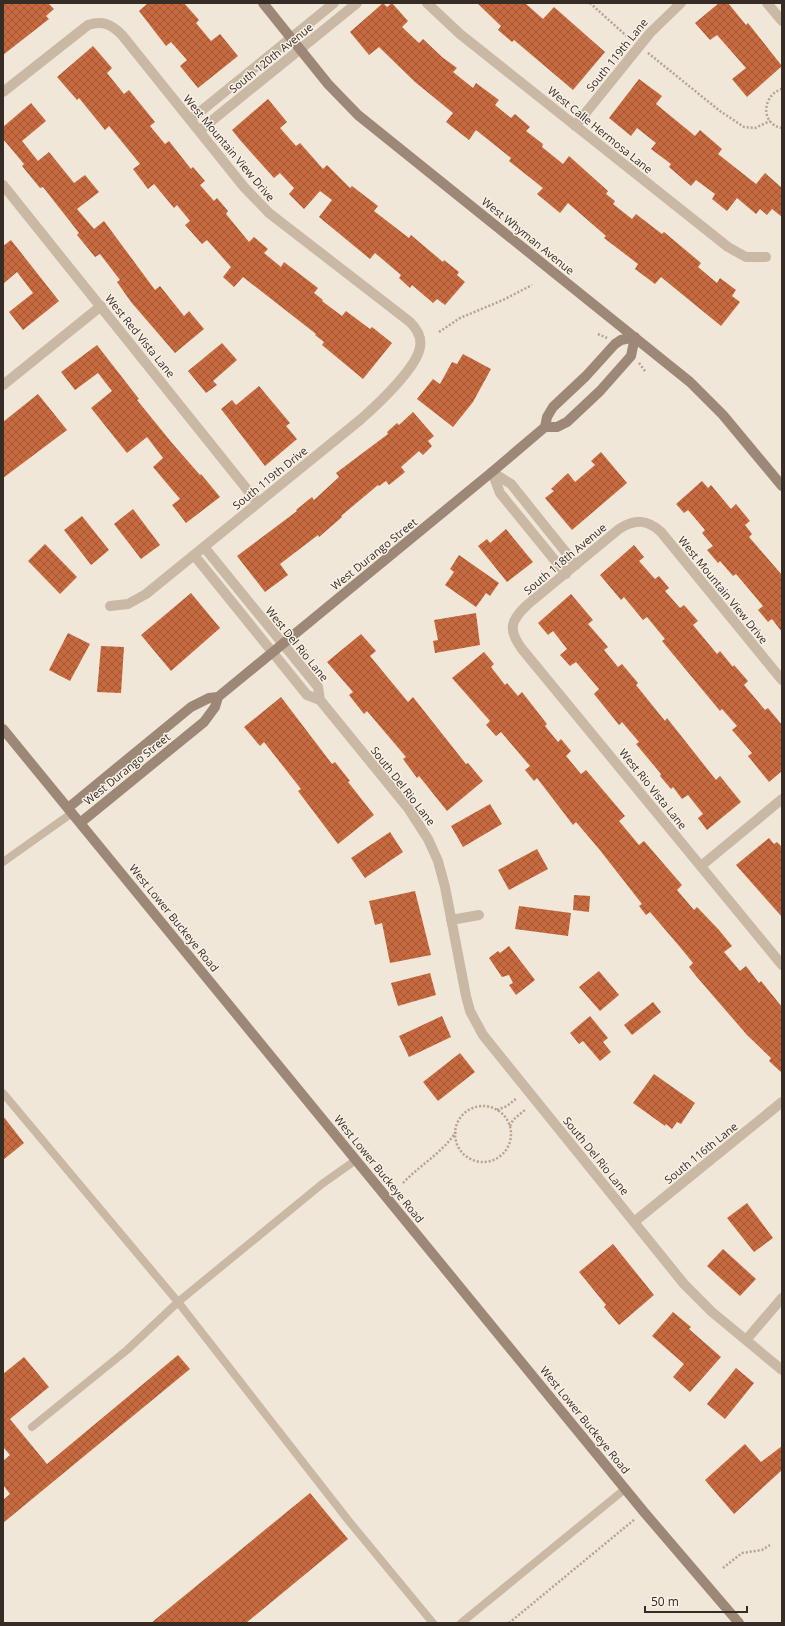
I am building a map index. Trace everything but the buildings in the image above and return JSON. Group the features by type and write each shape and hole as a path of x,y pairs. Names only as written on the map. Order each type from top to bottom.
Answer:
{"street":[{"name":"West Whyman Avenue","path":"263,3 328,84 358,115 635,337 707,398 782,486"},
{"name":"South 120th Avenue","path":"190,120 334,3"},
{"name":"South 120th Avenue","path":"199,131 357,3"},
{"name":"West Calle Hermosa Lane","path":"427,3 460,34 728,247 746,256 766,257"},
{"name":"South 119th Lane","path":"575,126 660,22 681,3"},
{"path":"767,3 782,21"},
{"name":"West Mountain View Drive","path":"3,92 82,29 95,23 102,22 110,25 122,35 244,187 269,213 410,322 418,333 420,340"},
{"name":"West Red Vista Lane","path":"3,185 258,503"},
{"path":"3,385 101,306"},
{"name":"West Durango Street","path":"70,810 191,707 209,698 218,697 492,472 545,427 547,417 553,407 586,376 615,344 628,338 635,337 631,356 600,391 567,422 557,427 545,427"},
{"name":"South 119th Drive","path":"110,606 128,604 138,600 360,420 384,398 415,358 418,352 420,340"},
{"path":"492,472 510,484 576,565"},
{"path":"492,472 500,493 566,574"},
{"name":"West Mountain View Drive","path":"641,521 649,523 660,532 782,680"},
{"name":"South 118th Avenue","path":"512,626 515,618 520,612 619,529 633,522 641,521"},
{"name":"West Del Rio Lane","path":"194,555 307,695 315,700 320,700 318,687 204,547"},
{"name":"West Rio Vista Lane","path":"512,626 513,634 520,645 782,965"},
{"name":"West Durango Street","path":"80,823 204,722 216,707 218,697"},
{"name":"South Del Rio Lane","path":"320,700 408,808 422,828 438,862 445,887 466,996 470,1011 480,1029 684,1284 712,1312 782,1370"},
{"name":"West Lower Buckeye Road","path":"3,729 644,1512 739,1623"},
{"path":"701,866 782,799"},
{"path":"451,920 478,915"},
{"name":"South 116th Lane","path":"634,1222 782,1102"},
{"path":"746,1340 782,1298"}],"lane":[{"path":"3,862 70,810"},
{"path":"3,1093 178,1302 348,1520 433,1623"},
{"path":"32,1427 127,1350 178,1302 322,1184 356,1160"},
{"path":"461,1623 626,1489"}],"path":[{"path":"590,3 639,47 720,111 741,125 751,128 770,121"},
{"path":"782,89 772,93 767,102 766,112 770,121 782,128"},
{"path":"439,332 460,318 503,300 532,285"},
{"path":"496,1110 507,1106 517,1098"},
{"path":"403,1183 450,1141 456,1132 462,1117 470,1110 486,1107 496,1110 505,1117 510,1126 511,1137 508,1147 501,1156 492,1161 481,1162 471,1159 462,1152 457,1143 456,1132"},
{"path":"510,1126 513,1120 526,1108"},
{"path":"450,1141 455,1141 457,1143"},
{"path":"509,1623 644,1512"},
{"path":"723,1568 742,1553 762,1550 770,1545"}]}
